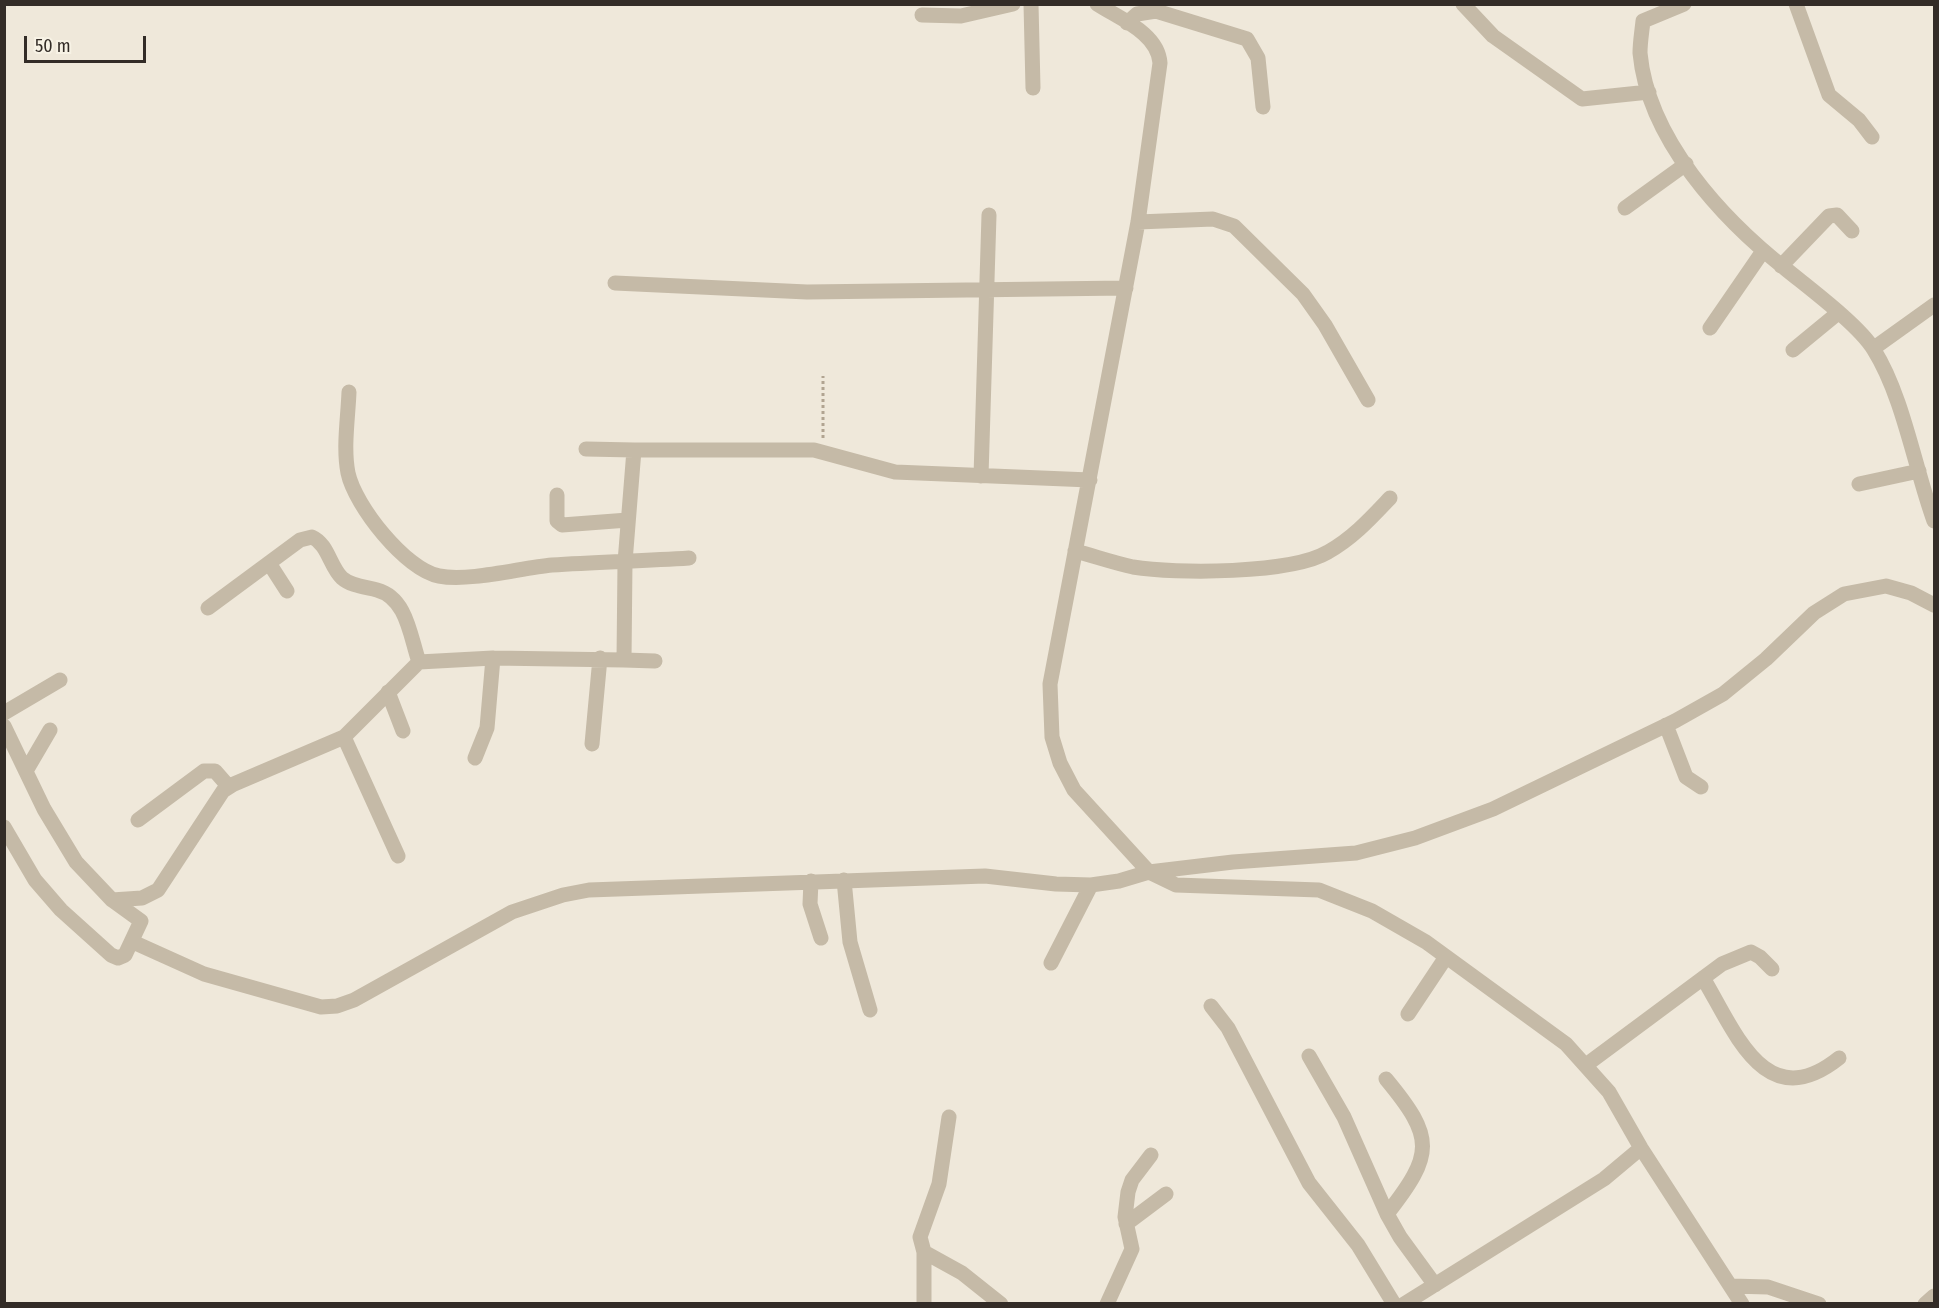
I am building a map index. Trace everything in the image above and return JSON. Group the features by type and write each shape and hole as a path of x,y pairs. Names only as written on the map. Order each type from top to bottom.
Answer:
{"street":[{"path":"922,15 961,16 1014,4"},
{"path":"1031,4 1033,88"},
{"path":"1097,4 1150,39 1157,50 1160,63 1138,222 1050,684 1051,728 1060,763 1074,790 1149,872 1176,885 1319,890 1372,910 1446,957 1566,1044 1609,1092 1641,1148 1742,1304"},
{"path":"1463,4 1493,36 1582,99 1649,92"},
{"path":"1684,4 1643,21 1640,52 1649,92 1667,134 1686,164 1730,221 1838,313 1874,348 1890,383 1919,471 1929,484 1935,522"},
{"path":"1796,4 1829,95 1859,120 1872,137"},
{"path":"1127,23 1137,14 1156,11 1247,39 1258,58 1263,107"},
{"path":"1625,208 1686,164"},
{"path":"981,476 989,215"},
{"path":"1781,266 1829,216 1837,215 1852,231"},
{"path":"1138,222 1213,219 1234,226 1308,300 1368,400"},
{"path":"1710,328 1763,251"},
{"path":"615,283 807,292 1126,288"},
{"path":"1874,348 1935,305"},
{"path":"1793,350 1838,313"},
{"path":"349,392 346,460 351,484 363,506 415,566 438,576 456,577 551,566 689,558"},
{"path":"586,449 823,452 872,468 895,472 1090,480"},
{"path":"624,660 625,562 634,450"},
{"path":"1859,484 1919,471"},
{"path":"557,495 557,521 562,525 628,520"},
{"path":"1075,551 1131,566 1162,570 1262,568 1298,562 1326,553 1360,530 1390,498"},
{"path":"208,608 300,540 309,537 317,539 345,580 384,592 395,599 401,608 419,662"},
{"path":"269,563 287,591"},
{"path":"136,934 204,974 321,1007 354,1000 488,922 521,908 563,895 616,888 985,876 1056,884 1091,885 1149,872 1233,862 1356,853 1415,838 1493,809 1666,725 1723,694 1766,659 1814,613 1844,594 1886,586 1911,593 1935,606"},
{"path":"112,900 142,898 158,890 215,800 228,787 344,737 419,662 494,658 600,658 655,661"},
{"path":"475,758 488,728 494,658"},
{"path":"592,744 600,658"},
{"path":"4,713 60,680"},
{"path":"388,692 403,731"},
{"path":"1666,725 1686,777 1701,787"},
{"path":"4,726 66,847 87,876 112,900 140,918 136,934 125,955 115,957 76,925 35,880 4,827"},
{"path":"26,771 50,730"},
{"path":"344,737 398,856"},
{"path":"138,820 204,771 215,771 228,787"},
{"path":"844,880 850,942 870,1010"},
{"path":"811,881 810,904 821,938"},
{"path":"1051,963 1091,885"},
{"path":"1586,1065 1722,964 1751,952 1772,969"},
{"path":"1408,1014 1446,957"},
{"path":"1703,978 1760,1067 1784,1079 1806,1076 1825,1069 1839,1058"},
{"path":"1211,1006 1228,1028 1310,1183 1358,1245 1395,1304"},
{"path":"1309,1056 1344,1117 1400,1237 1435,1285"},
{"path":"1386,1079 1417,1120 1422,1141 1422,1160 1415,1178 1388,1214"},
{"path":"924,1304 924,1252 920,1238 939,1184 949,1117"},
{"path":"1404,1304 1604,1179 1641,1148"},
{"path":"1107,1304 1132,1249 1126,1224 1125,1206 1128,1192 1132,1180 1151,1155"},
{"path":"1126,1224 1166,1194"},
{"path":"924,1252 962,1273 1001,1304"},
{"path":"1731,1286 1768,1287 1819,1304"},
{"path":"1925,1304 1935,1296"}],"path":[{"path":"823,452 824,376"}]}
